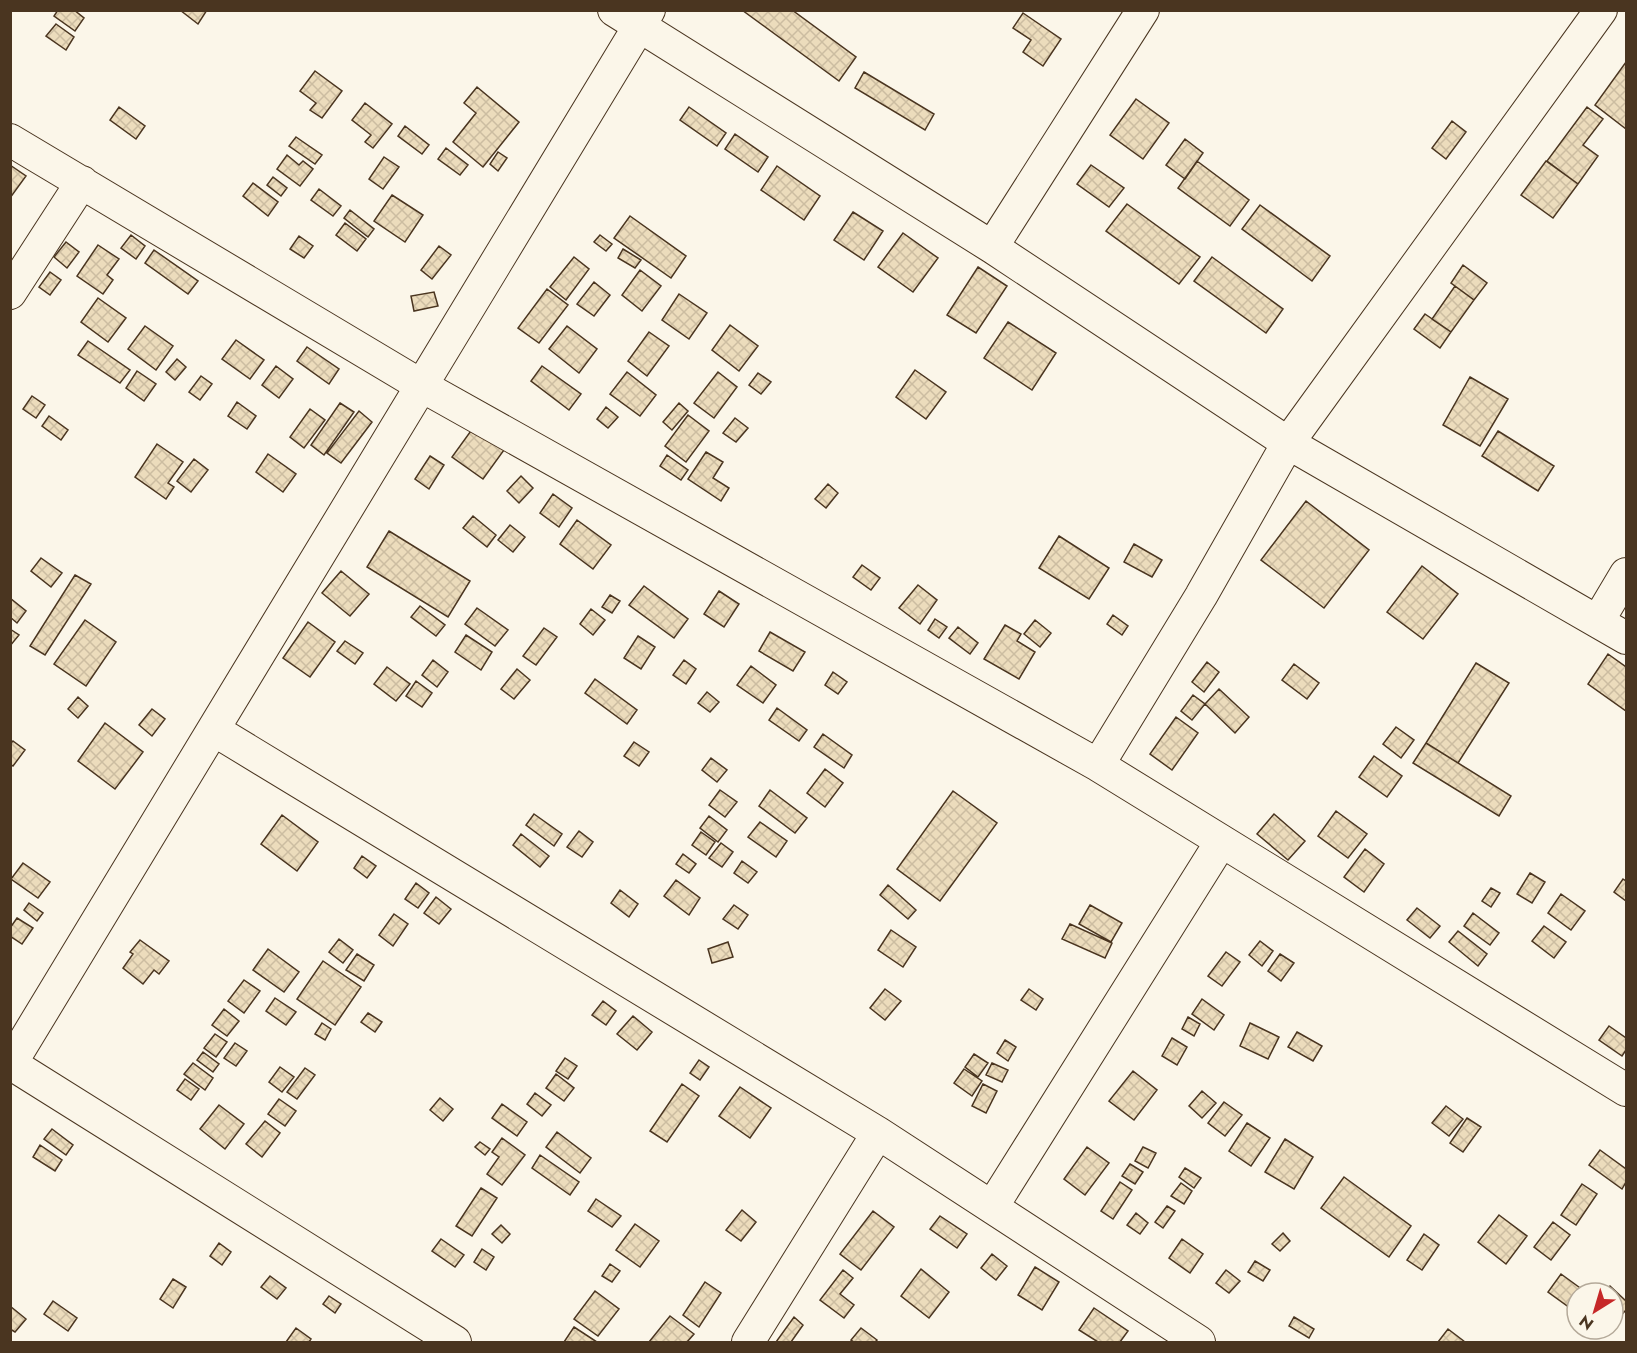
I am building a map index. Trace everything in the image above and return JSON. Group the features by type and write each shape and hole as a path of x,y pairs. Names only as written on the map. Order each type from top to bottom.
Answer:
{"street":[{"path":"992,247 1143,10"},
{"path":"1098,765 1201,596 1288,443 1601,10"},
{"path":"455,1342 11,1064 422,386 634,16 992,247 1288,443 1626,638"},
{"path":"10,140 422,386 1098,765 1626,1090"},
{"path":"10,293 82,182"},
{"path":"1598,621 1626,574"},
{"path":"214,730 878,1133 1199,1342"},
{"path":"992,1207 1221,842"},
{"path":"748,1342 878,1133"}],"building":[{"path":"58,10 74,10 84,18 75,31 54,16"},
{"path":"180,10 207,10 198,24"},
{"path":"742,10 792,10 856,57 839,81"},
{"path":"1023,13 1061,39 1043,66 1023,52 1031,40 1013,28"},
{"path":"56,24 74,37 66,50 46,36"},
{"path":"1626,62 1626,129 1595,105"},
{"path":"315,71 342,91 322,118 310,110 316,103 300,91"},
{"path":"864,72 934,114 925,130 855,88"},
{"path":"477,87 519,122 483,167 453,142 476,113 464,103"},
{"path":"1136,99 1169,123 1143,159 1110,135"},
{"path":"365,103 392,124 373,148 365,142 371,135 352,120"},
{"path":"119,107 145,126 136,139 110,120"},
{"path":"689,107 726,133 717,146 680,120"},
{"path":"1587,107 1603,119 1583,145 1598,156 1578,184 1547,161"},
{"path":"1452,121 1466,132 1446,159 1432,148"},
{"path":"405,126 429,145 422,154 398,136"},
{"path":"735,134 768,157 758,172 725,149"},
{"path":"296,137 322,155 315,164 289,146"},
{"path":"1185,139 1203,153 1185,179 1166,165"},
{"path":"446,148 468,165 460,175 438,159"},
{"path":"498,152 507,158 498,171 490,164"},
{"path":"287,155 299,165 303,161 313,169 300,186 277,169"},
{"path":"384,157 399,167 383,189 369,179"},
{"path":"1197,161 1249,200 1230,226 1178,188"},
{"path":"1546,161 1578,184 1553,218 1521,195"},
{"path":"10,165 26,176 10,198"},
{"path":"1091,165 1124,188 1109,207 1077,184"},
{"path":"777,166 820,196 804,220 761,190"},
{"path":"273,177 287,188 281,196 267,185"},
{"path":"253,183 278,202 268,216 243,196"},
{"path":"319,189 341,206 333,216 311,200"},
{"path":"392,195 423,215 405,242 374,221"},
{"path":"1127,204 1200,257 1179,284 1106,231"},
{"path":"1260,205 1330,256 1312,281 1242,229"},
{"path":"350,210 374,229 368,237 344,218"},
{"path":"853,212 883,231 864,260 834,240"},
{"path":"630,216 686,256 671,278 614,238"},
{"path":"345,223 366,239 357,251 336,235"},
{"path":"903,233 938,258 913,292 878,267"},
{"path":"131,235 145,246 136,259 121,248"},
{"path":"600,235 612,244 606,251 594,242"},
{"path":"299,236 313,246 304,258 290,249"},
{"path":"66,242 79,252 67,268 54,257"},
{"path":"98,245 119,259 107,275 113,280 103,294 77,276"},
{"path":"439,246 451,255 432,279 421,270"},
{"path":"623,249 641,260 635,268 618,258"},
{"path":"154,250 198,281 188,294 145,263"},
{"path":"574,257 589,269 566,300 550,287"},
{"path":"1212,257 1283,309 1266,333 1194,281"},
{"path":"1463,265 1487,283 1474,300 1451,283"},
{"path":"978,267 1007,286 976,333 947,315"},
{"path":"640,270 661,286 642,311 622,295"},
{"path":"50,272 61,280 50,295 39,287"},
{"path":"594,282 610,295 594,316 577,304"},
{"path":"1455,286 1474,300 1451,332 1432,319"},
{"path":"547,289 568,305 539,343 518,328"},
{"path":"434,292 438,306 414,311 411,296"},
{"path":"679,294 707,313 689,339 662,320"},
{"path":"98,298 126,318 108,342 81,322"},
{"path":"1425,314 1451,332 1440,348 1414,329"},
{"path":"1008,322 1056,353 1032,390 984,358"},
{"path":"730,325 758,346 739,371 712,350"},
{"path":"145,326 173,346 156,370 128,349"},
{"path":"567,326 597,349 579,373 549,349"},
{"path":"649,332 669,346 647,376 628,361"},
{"path":"236,340 264,360 250,379 222,359"},
{"path":"88,341 130,370 120,383 78,355"},
{"path":"307,347 339,369 329,384 297,361"},
{"path":"177,359 186,367 175,380 166,372"},
{"path":"276,366 293,379 279,398 262,385"},
{"path":"542,366 581,394 569,410 531,381"},
{"path":"915,370 946,392 926,419 896,397"},
{"path":"137,371 156,384 144,401 126,388"},
{"path":"627,372 656,395 640,416 610,394"},
{"path":"718,372 737,387 714,418 694,403"},
{"path":"758,373 771,382 761,394 749,385"},
{"path":"201,376 212,384 200,400 189,392"},
{"path":"1470,377 1508,399 1480,446 1443,425"},
{"path":"32,396 45,405 36,418 23,409"},
{"path":"237,402 256,416 247,429 228,416"},
{"path":"340,403 354,412 324,455 311,445"},
{"path":"679,403 688,411 672,430 663,422"},
{"path":"606,407 618,417 608,428 597,419"},
{"path":"310,409 325,420 304,448 290,437"},
{"path":"359,411 372,422 341,463 327,453"},
{"path":"688,415 709,431 686,462 665,446"},
{"path":"49,416 68,430 61,440 42,426"},
{"path":"735,418 748,428 736,442 723,433"},
{"path":"473,428 504,450 483,479 452,457"},
{"path":"1498,431 1554,466 1538,491 1482,456"},
{"path":"157,444 183,462 168,483 174,487 166,499 135,477"},
{"path":"706,452 723,462 713,478 729,488 721,501 688,479"},
{"path":"268,454 296,474 283,492 256,472"},
{"path":"667,455 688,470 681,480 660,466"},
{"path":"430,456 444,465 429,489 415,479"},
{"path":"194,459 208,470 191,492 177,481"},
{"path":"521,476 533,488 519,503 507,491"},
{"path":"828,484 838,493 826,508 815,499"},
{"path":"553,494 572,508 559,527 540,513"},
{"path":"1306,501 1369,550 1324,608 1261,560"},
{"path":"473,516 496,535 487,547 463,528"},
{"path":"577,520 611,545 593,569 560,544"},
{"path":"510,525 525,537 513,552 498,540"},
{"path":"389,531 470,581 448,617 367,567"},
{"path":"1059,536 1109,568 1089,599 1039,568"},
{"path":"1134,544 1162,560 1152,577 1124,562"},
{"path":"41,558 62,573 51,587 31,571"},
{"path":"862,565 880,578 871,590 853,577"},
{"path":"1422,566 1458,594 1423,639 1387,612"},
{"path":"341,571 369,594 350,616 322,593"},
{"path":"75,575 91,584 45,655 30,646"},
{"path":"918,585 937,600 920,624 899,608"},
{"path":"644,586 688,619 674,638 629,605"},
{"path":"719,591 739,604 724,627 704,614"},
{"path":"610,595 620,601 612,613 602,607"},
{"path":"10,598 26,611 17,623 10,617"},
{"path":"420,606 445,625 436,636 411,617"},
{"path":"477,608 508,630 495,646 465,624"},
{"path":"591,609 605,620 593,635 580,624"},
{"path":"1113,615 1128,626 1122,635 1107,624"},
{"path":"935,619 947,627 939,638 928,630"},
{"path":"85,620 116,642 86,686 54,664"},
{"path":"1035,620 1051,633 1040,647 1024,634"},
{"path":"308,622 335,642 310,677 283,658"},
{"path":"1005,625 1021,634 1017,641 1035,652 1019,679 984,659"},
{"path":"958,627 978,643 970,654 949,638"},
{"path":"544,628 557,637 536,665 523,656"},
{"path":"10,629 19,635 10,646"},
{"path":"770,632 805,652 793,671 759,651"},
{"path":"466,635 492,652 481,670 455,652"},
{"path":"638,636 655,647 641,669 624,658"},
{"path":"345,641 363,653 355,664 337,651"},
{"path":"1608,654 1626,667 1626,711 1588,684"},
{"path":"433,660 448,672 437,687 422,675"},
{"path":"684,660 696,669 686,684 673,675"},
{"path":"1207,662 1219,672 1204,692 1192,682"},
{"path":"1476,663 1509,683 1458,763 1426,743"},
{"path":"1294,664 1319,683 1307,699 1282,680"},
{"path":"751,666 776,685 763,703 737,685"},
{"path":"387,667 410,684 396,701 374,684"},
{"path":"517,669 530,680 514,699 501,689"},
{"path":"833,672 847,682 838,694 825,685"},
{"path":"595,679 637,710 627,724 585,693"},
{"path":"416,681 432,693 422,707 406,696"},
{"path":"1219,689 1249,717 1235,733 1205,704"},
{"path":"707,692 719,702 710,712 698,703"},
{"path":"1193,695 1205,704 1192,720 1181,711"},
{"path":"78,697 88,706 78,718 68,709"},
{"path":"777,708 807,730 799,741 769,720"},
{"path":"152,709 165,719 152,736 139,725"},
{"path":"1176,717 1198,733 1172,770 1150,754"},
{"path":"105,723 143,752 115,789 78,761"},
{"path":"1396,727 1414,740 1401,758 1383,744"},
{"path":"823,734 852,755 844,768 814,747"},
{"path":"13,741 25,750 13,766 10,764 10,744"},
{"path":"634,742 649,752 639,766 624,756"},
{"path":"1426,743 1511,796 1499,816 1413,763"},
{"path":"1374,756 1402,776 1387,797 1359,777"},
{"path":"711,758 727,770 717,782 702,770"},
{"path":"825,769 843,783 825,807 807,793"},
{"path":"720,790 737,802 725,817 709,805"},
{"path":"770,790 807,818 795,833 759,806"},
{"path":"953,791 997,823 940,901 897,869"},
{"path":"1336,811 1367,834 1348,858 1318,836"},
{"path":"534,814 562,834 554,846 526,825"},
{"path":"1274,814 1305,841 1288,860 1257,834"},
{"path":"282,815 318,842 297,871 261,844"},
{"path":"709,816 727,830 718,842 700,828"},
{"path":"760,822 787,841 776,857 748,837"},
{"path":"579,831 593,842 582,857 567,847"},
{"path":"701,832 715,842 706,855 692,845"},
{"path":"521,834 549,856 540,867 513,845"},
{"path":"721,843 733,852 722,867 709,858"},
{"path":"1365,849 1384,864 1364,892 1344,877"},
{"path":"683,854 696,864 689,873 676,864"},
{"path":"362,856 376,866 367,878 354,868"},
{"path":"742,861 757,872 748,883 734,873"},
{"path":"23,863 50,882 38,898 11,879"},
{"path":"1530,873 1545,882 1532,903 1517,894"},
{"path":"1623,879 1626,881 1626,901 1614,892"},
{"path":"676,880 700,898 689,915 664,896"},
{"path":"416,883 429,893 418,908 405,899"},
{"path":"888,885 916,910 908,919 880,895"},
{"path":"1491,888 1500,893 1491,907 1482,901"},
{"path":"620,890 638,904 629,917 611,903"},
{"path":"1561,894 1585,911 1571,930 1548,913"},
{"path":"436,897 451,909 439,924 424,913"},
{"path":"29,903 43,913 37,921 24,910"},
{"path":"734,905 748,915 738,929 723,919"},
{"path":"1090,905 1122,923 1111,942 1079,924"},
{"path":"1417,908 1440,926 1430,938 1407,920"},
{"path":"1473,913 1499,933 1490,945 1464,926"},
{"path":"394,914 408,924 393,946 379,935"},
{"path":"17,918 33,928 22,944 10,936 10,928"},
{"path":"1070,924 1112,943 1105,958 1062,939"},
{"path":"1544,926 1566,942 1554,958 1532,941"},
{"path":"891,930 916,947 903,967 878,950"},
{"path":"1458,931 1487,954 1478,966 1449,942"},
{"path":"339,939 353,950 343,963 329,952"},
{"path":"140,940 169,961 159,974 154,970 143,984 123,968 133,954 130,952"},
{"path":"1260,941 1273,951 1262,966 1249,955"},
{"path":"728,942 733,957 712,963 708,949"},
{"path":"268,949 299,972 284,992 253,970"},
{"path":"1226,952 1240,962 1222,986 1208,976"},
{"path":"357,954 374,965 364,981 346,970"},
{"path":"1280,954 1294,963 1281,981 1268,971"},
{"path":"323,961 361,987 335,1025 297,999"},
{"path":"244,980 260,991 244,1013 228,1001"},
{"path":"885,989 901,1001 885,1020 870,1008"},
{"path":"1029,989 1043,999 1036,1010 1021,1000"},
{"path":"275,998 296,1012 286,1025 266,1011"},
{"path":"1202,999 1224,1015 1214,1030 1192,1014"},
{"path":"603,1001 616,1011 606,1025 592,1015"},
{"path":"224,1009 239,1021 227,1036 212,1025"},
{"path":"368,1013 382,1022 375,1032 361,1022"},
{"path":"633,1016 652,1032 637,1050 617,1034"},
{"path":"1188,1017 1200,1024 1194,1036 1182,1029"},
{"path":"322,1023 331,1029 325,1040 315,1034"},
{"path":"1250,1023 1279,1037 1268,1059 1240,1046"},
{"path":"1609,1026 1626,1038 1626,1050 1622,1056 1599,1040"},
{"path":"1297,1032 1322,1046 1313,1061 1288,1047"},
{"path":"215,1034 227,1042 216,1057 204,1048"},
{"path":"1172,1038 1187,1047 1177,1065 1162,1056"},
{"path":"1005,1040 1016,1047 1008,1061 997,1053"},
{"path":"235,1043 247,1051 236,1066 224,1058"},
{"path":"203,1052 219,1064 213,1072 197,1060"},
{"path":"974,1054 988,1063 978,1077 965,1067"},
{"path":"565,1058 577,1066 568,1079 556,1071"},
{"path":"699,1060 709,1067 700,1080 690,1073"},
{"path":"193,1063 213,1078 205,1090 184,1074"},
{"path":"992,1063 1008,1070 1002,1082 986,1075"},
{"path":"280,1067 294,1077 282,1092 269,1082"},
{"path":"305,1068 315,1075 297,1099 287,1092"},
{"path":"964,1069 982,1081 972,1096 954,1083"},
{"path":"1133,1071 1157,1090 1134,1120 1109,1101"},
{"path":"556,1074 574,1088 564,1101 546,1088"},
{"path":"185,1079 199,1089 191,1100 177,1090"},
{"path":"682,1084 699,1096 667,1142 650,1131"},
{"path":"983,1084 997,1091 986,1113 972,1106"},
{"path":"740,1087 771,1108 750,1138 719,1116"},
{"path":"1202,1091 1216,1103 1202,1118 1189,1106"},
{"path":"535,1093 551,1105 542,1116 527,1104"},
{"path":"440,1098 453,1109 443,1121 430,1110"},
{"path":"279,1099 296,1111 285,1126 268,1114"},
{"path":"1224,1102 1242,1115 1225,1136 1208,1123"},
{"path":"502,1104 527,1122 517,1136 492,1118"},
{"path":"219,1105 244,1124 225,1149 200,1129"},
{"path":"1446,1106 1463,1119 1449,1136 1432,1123"},
{"path":"1467,1118 1481,1127 1463,1152 1450,1143"},
{"path":"265,1121 280,1133 262,1157 246,1144"},
{"path":"1247,1123 1270,1138 1251,1166 1229,1151"},
{"path":"52,1129 73,1145 66,1155 44,1139"},
{"path":"557,1132 591,1158 580,1173 546,1147"},
{"path":"502,1138 525,1155 502,1185 487,1174 499,1157 492,1152"},
{"path":"1285,1139 1313,1157 1294,1189 1265,1172"},
{"path":"480,1142 490,1149 485,1155 475,1147"},
{"path":"40,1145 62,1160 55,1171 33,1157"},
{"path":"1087,1147 1109,1163 1085,1195 1064,1179"},
{"path":"1143,1147 1156,1153 1148,1168 1135,1161"},
{"path":"1600,1150 1626,1169 1626,1182 1622,1189 1589,1165"},
{"path":"540,1155 579,1182 570,1195 532,1168"},
{"path":"1130,1164 1143,1172 1135,1184 1122,1176"},
{"path":"1185,1168 1201,1178 1194,1188 1179,1177"},
{"path":"1344,1177 1411,1226 1389,1257 1321,1208"},
{"path":"1120,1182 1132,1190 1113,1219 1101,1211"},
{"path":"1181,1183 1192,1191 1184,1204 1171,1196"},
{"path":"1582,1184 1597,1194 1576,1225 1561,1215"},
{"path":"481,1188 497,1198 472,1236 456,1226"},
{"path":"596,1199 621,1216 612,1227 588,1211"},
{"path":"1167,1206 1175,1211 1163,1228 1155,1222"},
{"path":"742,1210 756,1222 741,1241 726,1230"},
{"path":"873,1211 894,1227 861,1270 840,1254"},
{"path":"1136,1213 1148,1223 1140,1234 1127,1225"},
{"path":"1499,1215 1527,1236 1506,1264 1478,1242"},
{"path":"940,1216 967,1234 957,1248 930,1229"},
{"path":"1553,1222 1570,1235 1551,1260 1534,1247"},
{"path":"635,1224 659,1241 640,1267 616,1250"},
{"path":"501,1225 510,1234 502,1243 492,1234"},
{"path":"1283,1233 1290,1241 1280,1251 1272,1244"},
{"path":"1424,1234 1439,1245 1422,1270 1407,1260"},
{"path":"441,1239 464,1255 455,1267 432,1251"},
{"path":"1182,1239 1203,1254 1190,1273 1169,1258"},
{"path":"219,1243 231,1252 222,1265 210,1256"},
{"path":"482,1249 494,1257 486,1270 474,1262"},
{"path":"992,1254 1007,1266 996,1280 981,1268"},
{"path":"1255,1261 1270,1270 1263,1281 1248,1272"},
{"path":"610,1264 620,1271 612,1282 602,1276"},
{"path":"1035,1267 1059,1282 1042,1310 1018,1295"},
{"path":"921,1269 949,1292 929,1318 901,1296"},
{"path":"843,1270 853,1278 840,1294 854,1305 844,1318 820,1300"},
{"path":"1226,1270 1240,1281 1229,1293 1216,1283"},
{"path":"1561,1274 1571,1281 1565,1281 1565,1304 1548,1292"},
{"path":"270,1276 286,1288 277,1299 261,1287"},
{"path":"173,1279 186,1287 173,1308 160,1299"},
{"path":"705,1282 721,1293 699,1327 683,1315"},
{"path":"595,1291 619,1309 598,1336 574,1319"},
{"path":"329,1296 341,1304 335,1313 323,1304"},
{"path":"53,1301 77,1318 68,1331 44,1314"},
{"path":"10,1306 26,1319 15,1332 10,1329"},
{"path":"1094,1308 1128,1331 1120,1342 1098,1342 1079,1330"},
{"path":"670,1316 694,1334 687,1342 649,1342"},
{"path":"794,1317 803,1325 791,1342 776,1342"},
{"path":"1294,1317 1314,1329 1309,1338 1289,1326"},
{"path":"574,1327 597,1342 564,1342"},
{"path":"296,1328 311,1339 309,1342 286,1342"},
{"path":"861,1328 877,1340 875,1342 854,1342 851,1340"},
{"path":"1448,1329 1465,1342 1438,1342"}]}
